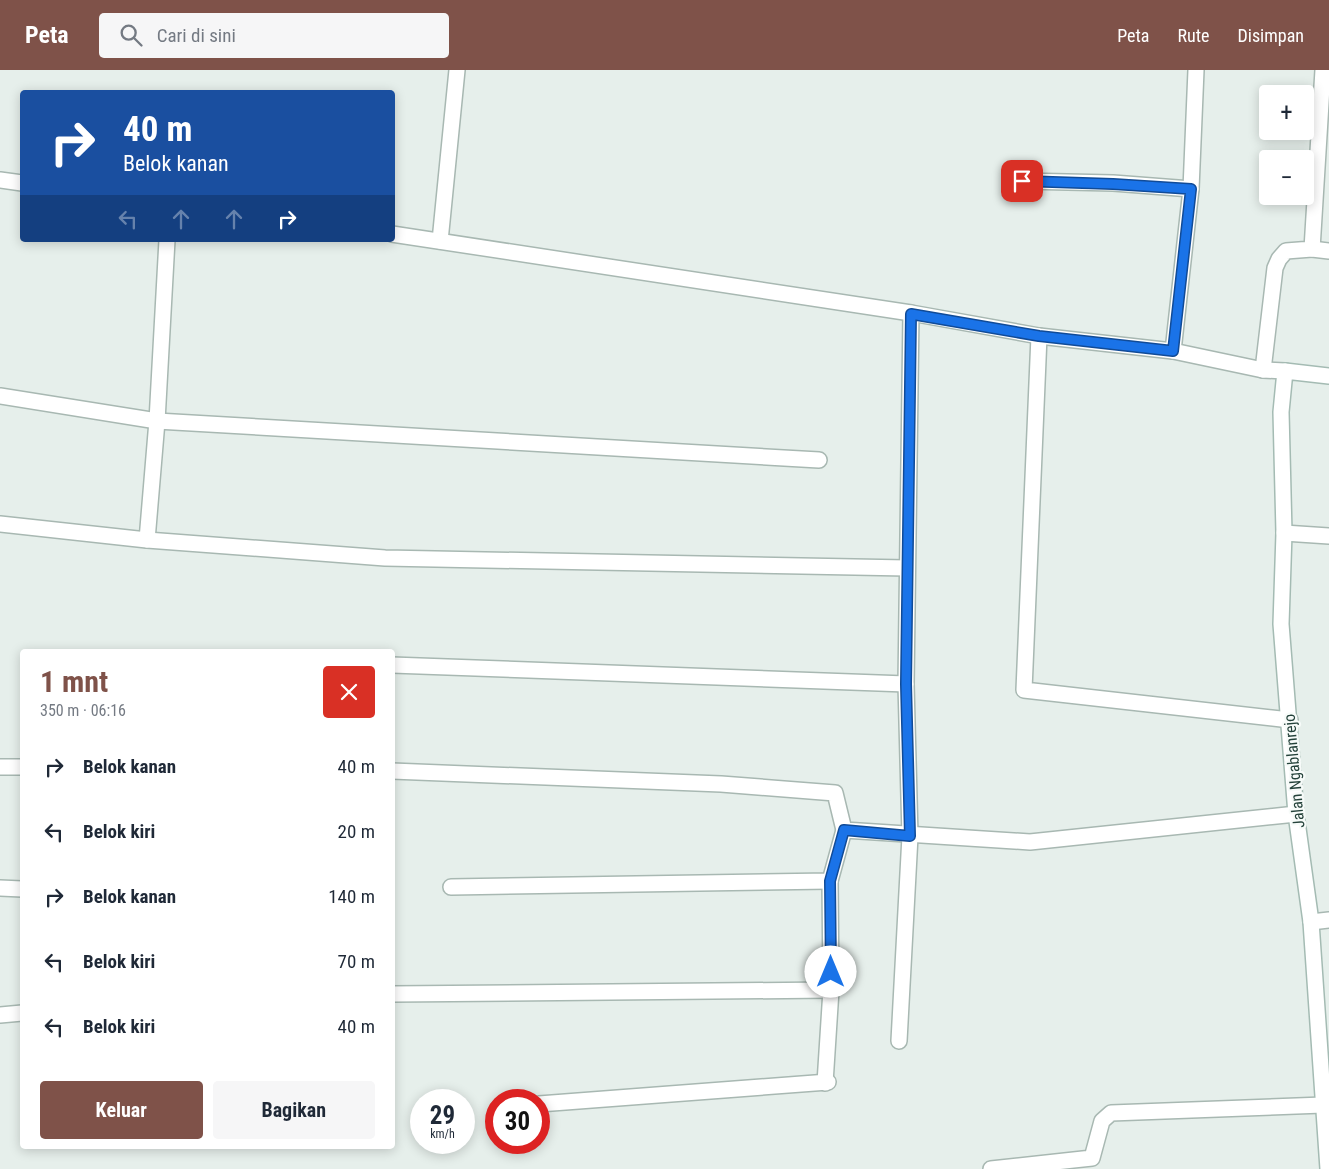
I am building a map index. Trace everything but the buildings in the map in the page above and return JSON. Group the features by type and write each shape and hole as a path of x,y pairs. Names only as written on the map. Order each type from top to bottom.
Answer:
{"street":[{"path":"440,241 457,70"},
{"path":"1173,351 1191,189 1196,70"},
{"path":"1312,249 1322,70"},
{"path":"0,180 20,183"},
{"path":"1022,181 1191,189"},
{"path":"395,234 911,314 1039,336 1173,351 1263,370 1329,376"},
{"path":"147,540 157,421 167,242"},
{"path":"1263,370 1275,268 1279,259 1286,252 1312,249 1329,251"},
{"path":"899,1041 910,836 906,684 911,314"},
{"path":"1039,336 1024,690 1290,720"},
{"name":"Jalan Ngablanrejo","path":"1285,371 1281,412 1284,533 1281,624 1296,814 1311,922 1328,1169"},
{"path":"0,396 157,421 819,460"},
{"path":"0,524 147,540 385,558 726,563 907,568"},
{"path":"1284,533 1329,536"},
{"path":"395,665 906,684"},
{"path":"0,767 20,767"},
{"path":"395,771 721,784 835,793 844,830 830,881 831,990 827,1083 550,1103"},
{"path":"844,830 910,836 1030,842 1296,814"},
{"path":"451,887 830,881"},
{"path":"0,888 20,889"},
{"path":"1311,922 1329,920"},
{"path":"395,994 831,990"},
{"path":"0,1014 20,1014"},
{"path":"991,1169 1092,1158 1102,1122 1111,1113 1323,1105"}],"route":[{"path":"831,972 830,881 844,830 910,836 906,684 911,314 1039,336 1173,351 1191,189 1022,181"}]}
